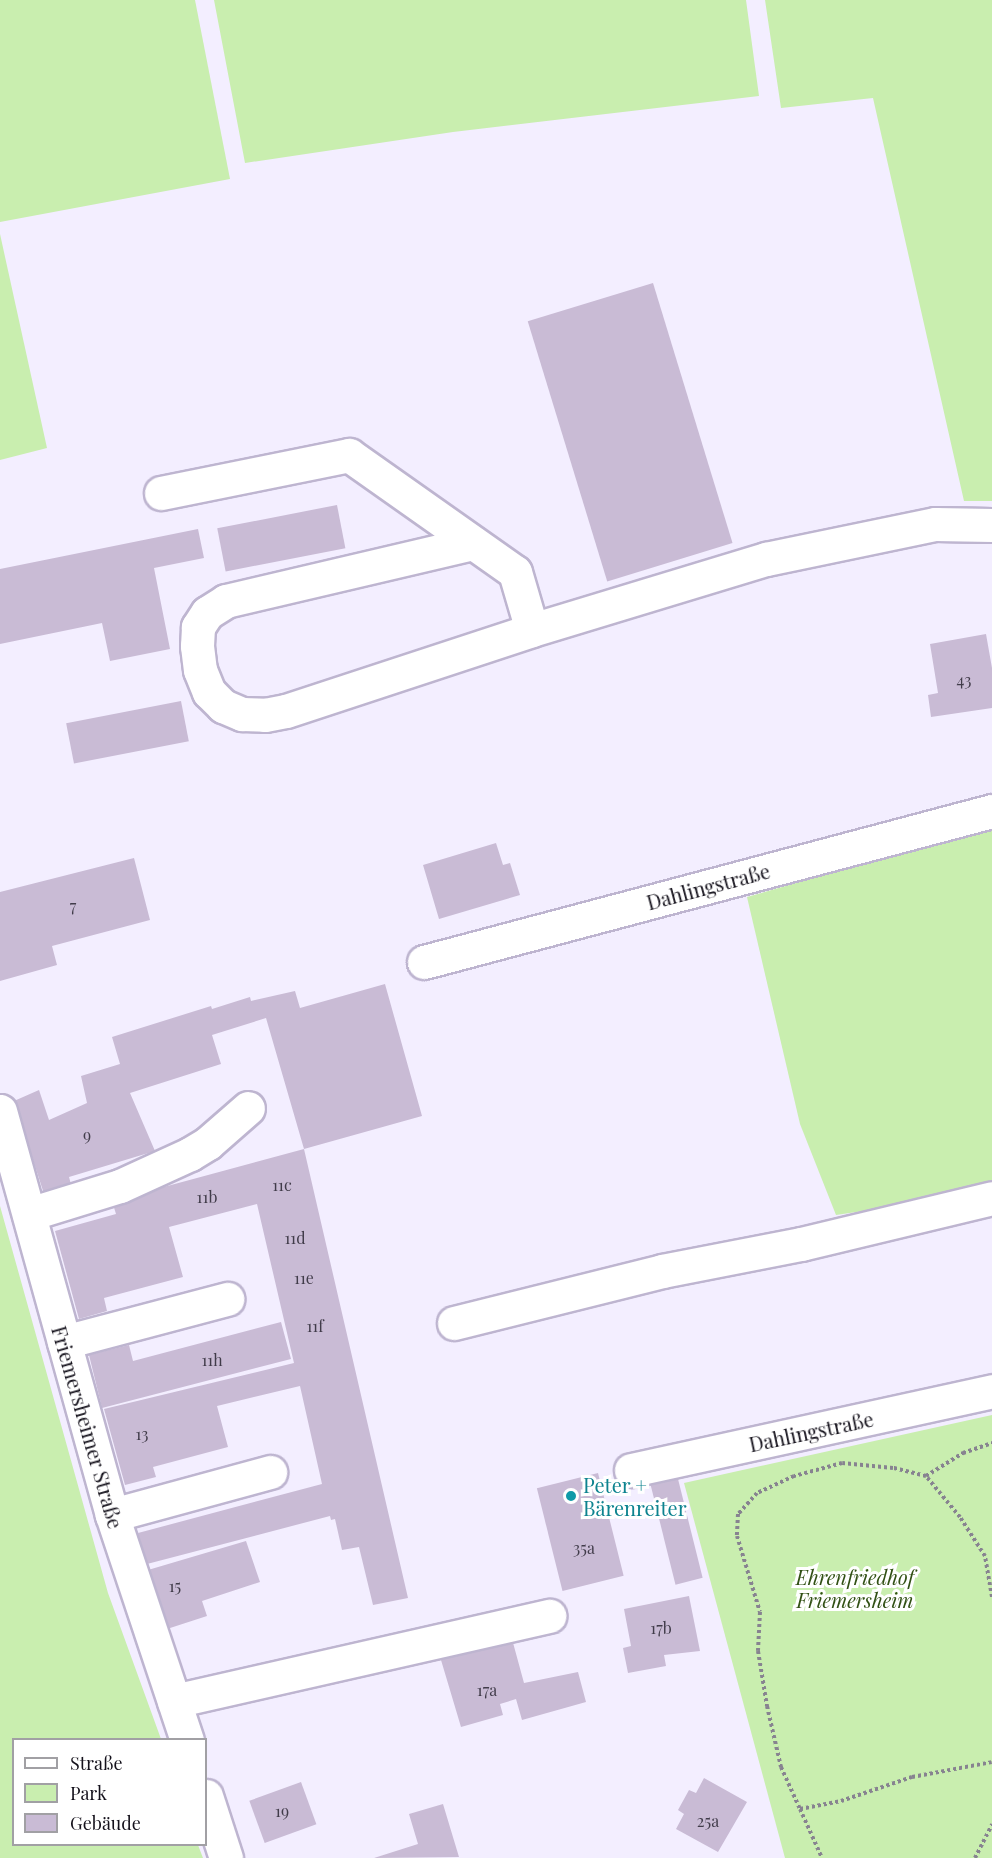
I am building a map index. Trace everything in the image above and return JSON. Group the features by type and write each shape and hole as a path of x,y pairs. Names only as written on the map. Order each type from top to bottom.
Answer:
{"street":[{"path":"161,493 349,455 514,572 532,630"},
{"path":"473,543 226,601 207,613 198,627 197,646 200,670 209,692 223,706 242,714 265,715 286,711 532,630 766,559 935,524 992,525"},
{"name":"Dahlingstraße","path":"424,962 992,811"},
{"path":"28,1214 120,1186 190,1154 208,1143 248,1108"},
{"name":"Friemersheimer Straße","path":"0,1111 112,1515 186,1738"},
{"path":"454,1323 662,1271 801,1244 992,1198"},
{"path":"64,1342 227,1299"},
{"name":"Dahlingstraße","path":"630,1470 992,1391"},
{"path":"112,1515 270,1472"},
{"path":"174,1701 549,1616"},
{"path":"207,1799 226,1858"}],"path":[{"path":"926,1476 963,1454 992,1443"},
{"path":"822,1858 782,1767 767,1706 758,1651 760,1612 737,1536 738,1514 757,1493 794,1476 842,1463 893,1468 926,1476 960,1517 985,1556 992,1597"},
{"path":"800,1809 841,1801 912,1777 992,1762"},
{"path":"975,1858 992,1824"}],"green space":[{"path":"0,0 195,0 230,179 0,222"},
{"path":"214,0 746,0 759,96 453,132 245,163"},
{"path":"765,0 992,0 992,501 964,501 873,98 781,108"},
{"path":"0,234 47,448 0,460"},
{"path":"992,827 992,1182 897,1206 836,1215 800,1124 747,897"},
{"path":"0,1206 108,1593 161,1738 12,1738 12,1846 198,1846 203,1858 0,1858"},
{"name":"Ehrenfriedhof Friemersheim","path":"992,1415 992,1858 785,1858 684,1483"}],"building":[{"path":"653,283 733,543 607,581 528,321"},
{"path":"337,505 345,548 226,571 217,528"},
{"path":"198,529 204,558 154,568 170,649 110,661 102,623 0,644 0,569"},
{"path":"986,634 992,668 992,708 931,717 928,695 938,693 930,644"},
{"path":"181,701 189,741 74,764 66,723"},
{"path":"496,843 503,865 510,863 520,895 439,919 423,865"},
{"path":"134,858 150,920 52,946 57,965 0,981 0,892"},
{"path":"385,984 422,1116 304,1149 266,1018 212,1035 221,1064 130,1093 155,1151 69,1177 72,1188 45,1197 14,1101 39,1090 49,1120 87,1103 81,1076 120,1064 112,1037 211,1006 212,1009 250,997 251,1001 295,991 300,1008"},
{"path":"304,1149 408,1598 373,1605 359,1547 342,1550 335,1519 331,1520 330,1516 147,1564 138,1533 322,1484 300,1386 217,1406 228,1447 153,1467 156,1477 125,1485 104,1409 294,1363 257,1204 169,1227 183,1277 104,1298 107,1311 79,1319 55,1231 116,1214 112,1201"},
{"path":"281,1322 291,1359 102,1408 89,1355 129,1345 133,1361"},
{"path":"598,1473 624,1576 563,1591 537,1488"},
{"path":"677,1475 703,1578 675,1585 650,1482"},
{"path":"246,1541 260,1582 202,1601 207,1616 167,1629 148,1570"},
{"path":"689,1596 700,1651 664,1655 666,1666 628,1673 623,1648 631,1646 624,1609"},
{"path":"512,1639 524,1683 578,1672 586,1702 522,1720 516,1699 500,1704 503,1715 461,1727 441,1660"},
{"path":"704,1778 747,1802 718,1852 676,1829 684,1814 678,1810 689,1790 696,1793"},
{"path":"301,1782 316,1824 265,1843 249,1801"},
{"path":"443,1804 459,1857 374,1858 418,1844 409,1814"}],"place":[{"name":"Peter + Bärenreiter","path":"571,1496"}]}
